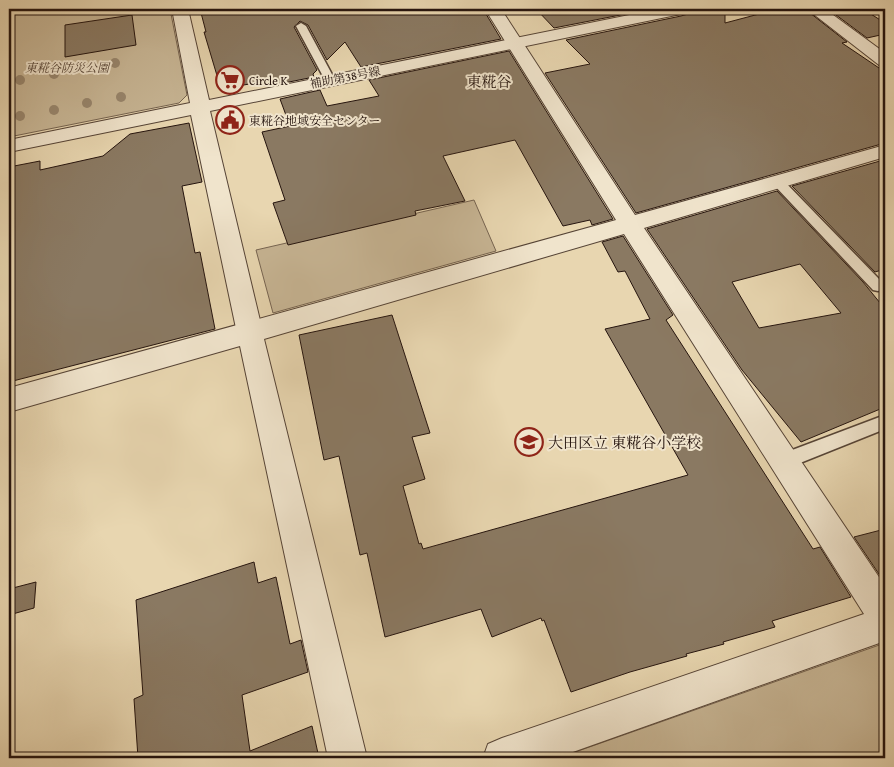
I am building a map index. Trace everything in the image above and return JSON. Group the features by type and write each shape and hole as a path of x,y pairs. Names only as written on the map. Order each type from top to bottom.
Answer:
{"street":[{"path":"180,9 250,333 347,758"},
{"path":"493,9 630,224 885,616"},
{"name":"補助第38号線","path":"9,146 682,9"},
{"path":"815,9 885,60"},
{"path":"9,400 885,151"},
{"path":"502,758 885,624"}],"lane":[{"path":"301,26 330,80"},
{"path":"778,182 878,286 885,282"},
{"path":"785,461 885,422"}],"green space":[{"name":"東糀谷防災公園","path":"9,9 170,9 187,95 179,103 9,137"},
{"path":"474,200 496,251 273,313 256,250"},
{"path":"885,643 885,758 558,758 598,744"}],"building":[{"path":"200,9 483,9 501,39 361,67 345,42 327,60 308,25 300,21 294,27 317,70 313,74 314,77 274,85 272,80 221,89 204,32 206,32"},
{"path":"536,9 651,9 554,28"},
{"path":"691,9 725,9 725,23 778,9 805,9 847,42 842,43 885,72 885,143 636,213 545,73 590,64 566,40 681,16 688,14"},
{"path":"828,9 863,9 885,23 885,34 867,38"},
{"path":"132,15 136,45 65,57 65,25"},
{"path":"509,51 613,219 592,225 590,220 563,226 515,140 443,156 465,201 415,211 416,215 288,245 273,203 285,200 262,132 290,126 280,99 320,90 327,106 379,96 369,80"},
{"path":"189,123 202,182 182,186 195,253 200,252 215,329 9,382 9,167 40,161 40,170 103,156 130,134"},
{"path":"880,161 885,165 885,269 875,272 792,186"},
{"path":"777,191 863,282 885,309 885,407 801,442 742,370 647,229","holes":["800,264 841,313 759,328 732,282"]},
{"path":"623,236 673,315 666,320 813,549 820,547 851,597 772,621 775,627 571,692 544,620 542,621 541,618 492,637 481,609 385,637 367,553 360,555 339,456 324,460 299,335 392,315 430,433 412,437 425,479 403,486 419,544 421,543 423,549 688,475 605,329 650,319 625,271 618,272 602,242"},
{"path":"885,529 885,583 854,537"},
{"path":"254,562 258,583 276,577 290,644 301,640 308,672 242,695 250,751 312,726 319,758 138,758 134,699 143,695 136,600"},
{"path":"36,582 34,608 9,615 9,589"}],"place":[{"name":"Circle K","path":"230,80"},
{"name":"東糀谷地域安全センター","path":"230,120"},
{"name":"大田区立 東糀谷小学校","path":"529,442"}],"district":[{"name":"東糀谷","path":"489,81"}]}
